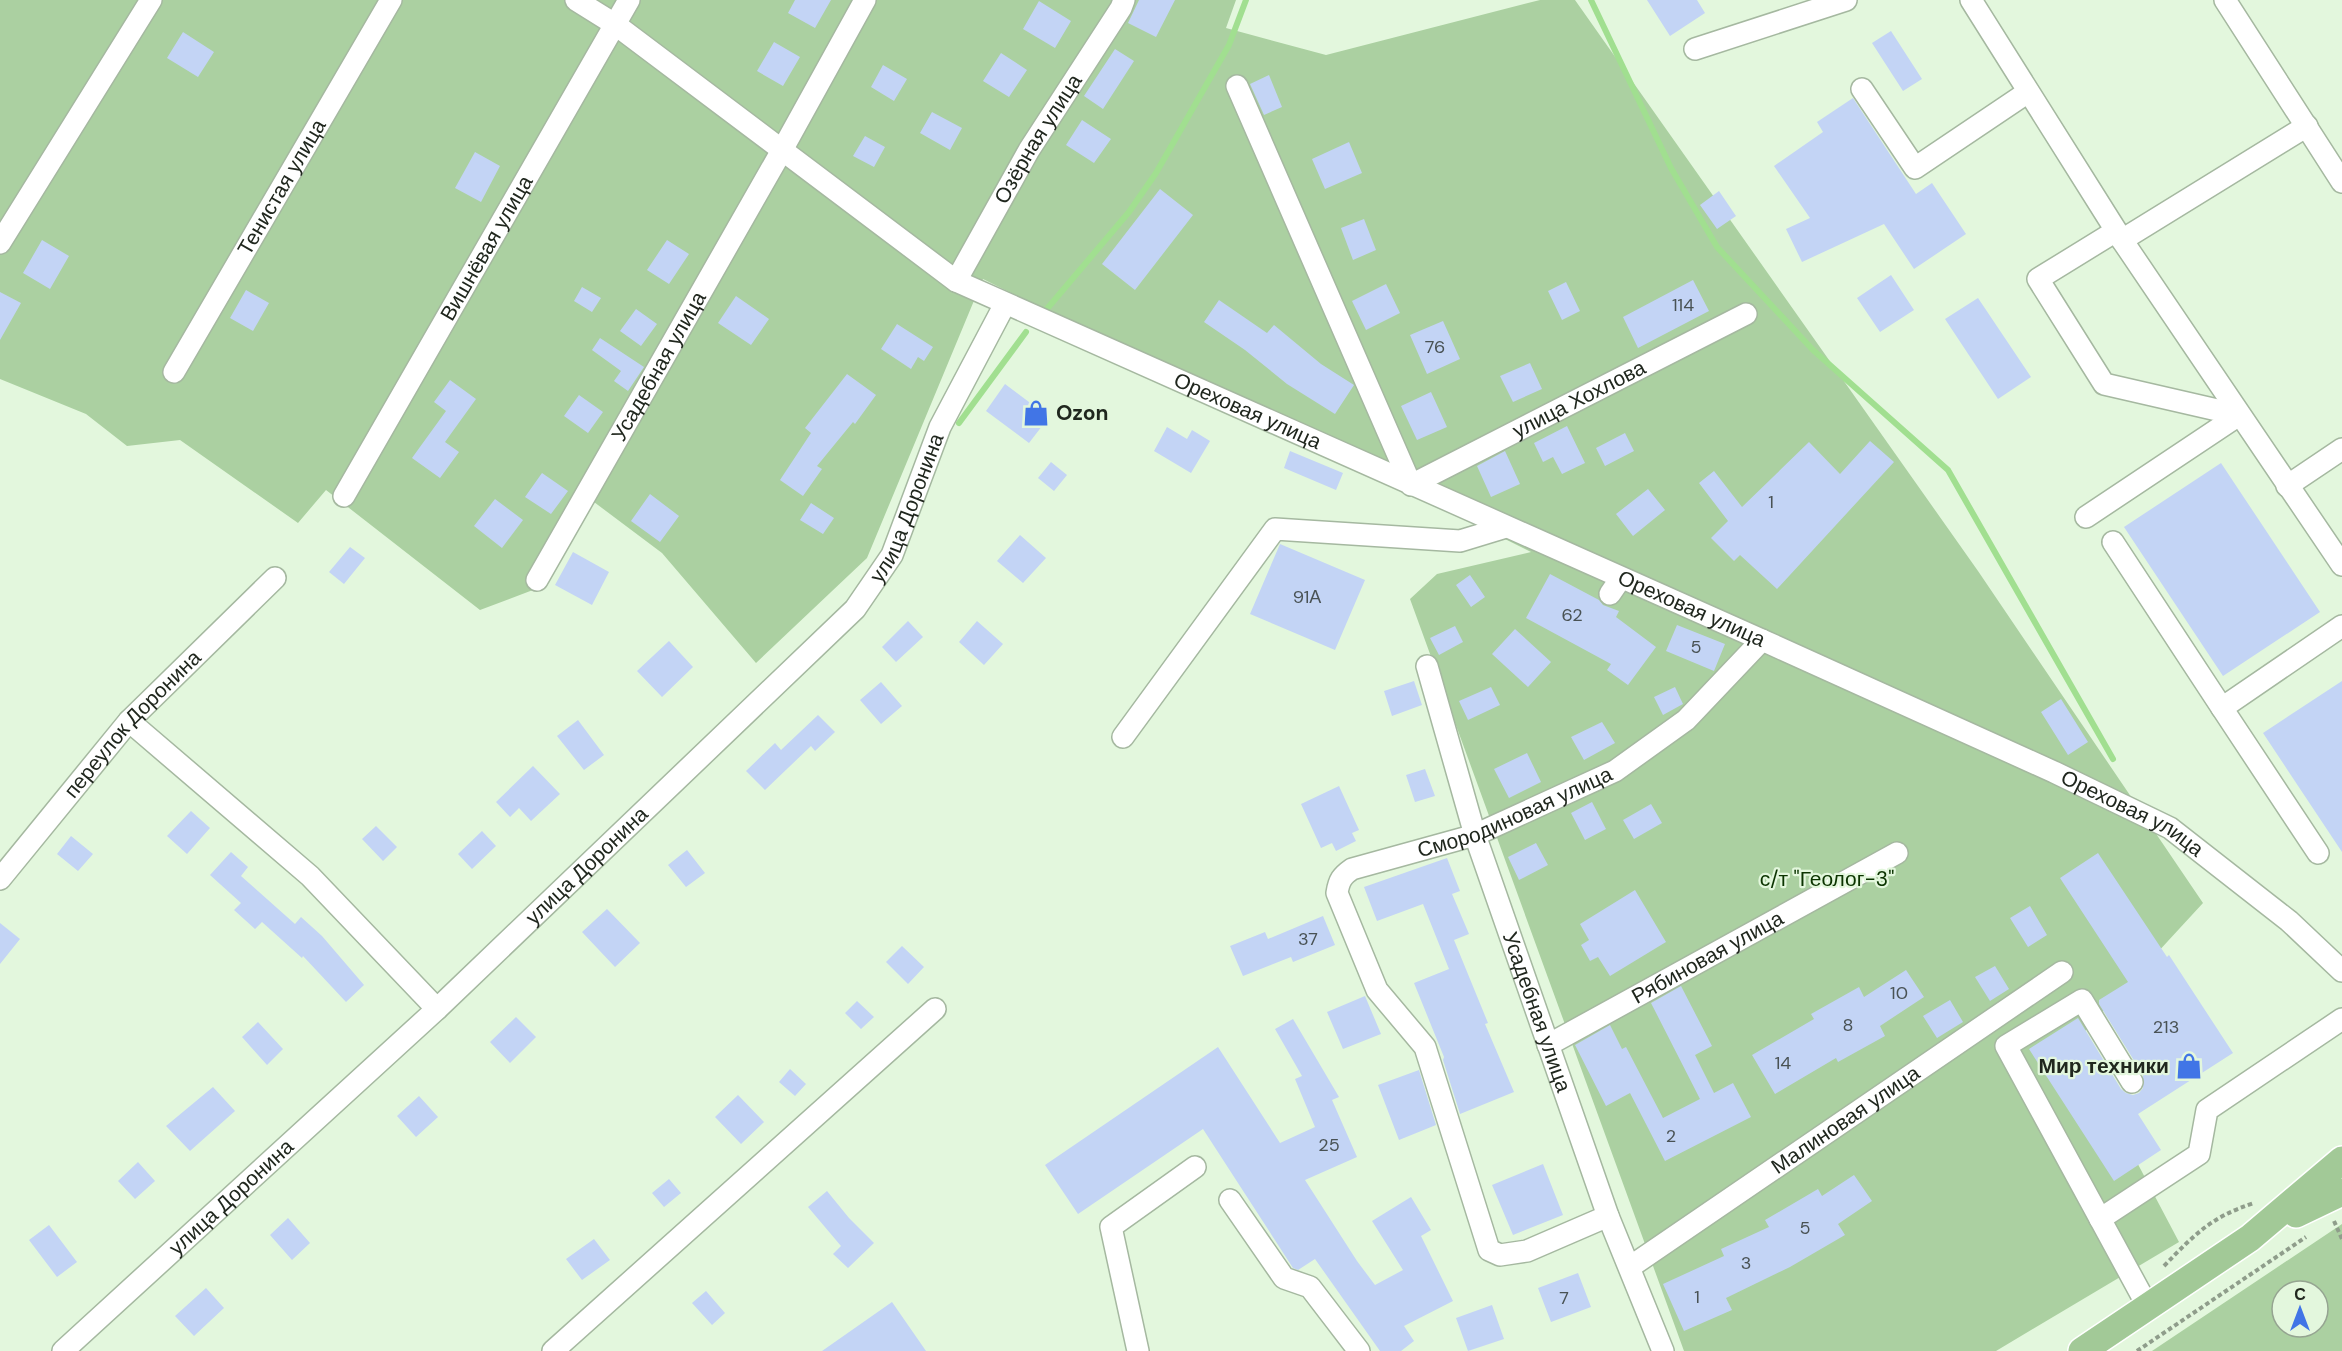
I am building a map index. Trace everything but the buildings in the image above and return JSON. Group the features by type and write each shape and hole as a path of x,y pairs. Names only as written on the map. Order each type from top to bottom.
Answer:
{"main road":[{"path":"2250,1239 2342,1160"},
{"path":"2082,1351 2250,1239 2342,1192"}],"street":[{"path":"0,243 151,0"},
{"name":"Тенистая улица","path":"174,372 390,0"},
{"path":"576,0 616,25 781,152 956,281 1005,304"},
{"name":"Вишнёвая улица","path":"344,496 629,0"},
{"name":"Усадебная улица","path":"537,580 865,0"},
{"name":"Озёрная улица","path":"956,281 1029,150 1124,0"},
{"path":"1695,48 1846,0"},
{"path":"1971,0 2119,236 2342,565"},
{"path":"2225,0 2342,182"},
{"path":"1237,86 1411,485"},
{"path":"1862,89 1915,168 2028,92"},
{"path":"2240,415 2104,384 2038,279 2119,236 2307,126"},
{"name":"Ореховая улица","path":"1005,304 1506,527 1615,586 1762,640 2054,772 2170,828 2289,921 2342,971"},
{"name":"улица Доронина","path":"63,1351 437,1010 855,609 892,555 940,427 1005,304"},
{"name":"улица Хохлова","path":"1411,485 1746,314"},
{"path":"2086,517 2240,415"},
{"path":"2287,486 2342,449"},
{"path":"1123,737 1275,529 1460,541 1506,527"},
{"path":"2113,542 2318,853"},
{"name":"переулок Доронина","path":"0,879 129,721 275,578"},
{"path":"2222,708 2342,626"},
{"name":"Смородиновая улица","path":"1608,1216 1527,1251 1500,1255 1489,1250 1425,1047 1377,990 1337,893 1338,882 1352,869 1475,835 1616,771 1686,720 1762,640"},
{"name":"Усадебная улица","path":"1427,666 1475,835 1608,1216 1663,1351"},
{"path":"129,721 310,876 437,1010"},
{"name":"Рябиновая улица","path":"1548,1045 1897,853"},
{"name":"Малиновая улица","path":"1630,1267 2062,972"},
{"path":"2132,1082 2082,1000 2006,1046 2148,1307"},
{"path":"553,1351 936,1009"},
{"path":"2100,1219 2199,1154 2207,1110 2342,1019"},
{"path":"1138,1351 1111,1227 1195,1167"},
{"path":"1230,1200 1284,1278 1310,1287 1359,1351"}],"path":[{"path":"2163,1267 2200,1229 2229,1211 2260,1201"},
{"path":"2342,1214 2333,1219 2342,1239"},
{"path":"2137,1351 2313,1232"}],"green space":[{"name":"с/т \"Геолог-3\"","path":"0,0 1236,0 1226,28 1326,55 1540,0 1575,0 1978,571 2203,903 2074,1043 2179,1242 1996,1351 1684,1351 1410,599 1437,574 1531,552 983,279 867,558 756,663 662,553 594,502 546,585 480,610 326,490 298,523 180,440 127,446 86,414 0,379"},
{"path":"2342,1224 2342,1351 2152,1351"}],"waterway":[{"path":"1046,310 1129,212 1156,173 1229,45 1246,0"},
{"path":"1591,0 1671,168 1717,247 1813,350 1948,470 2113,759"},
{"path":"959,423 1026,332"}],"place":[{"name":"Ozon","path":"1036,413"},
{"name":"Мир техники","path":"2189,1066"}]}
